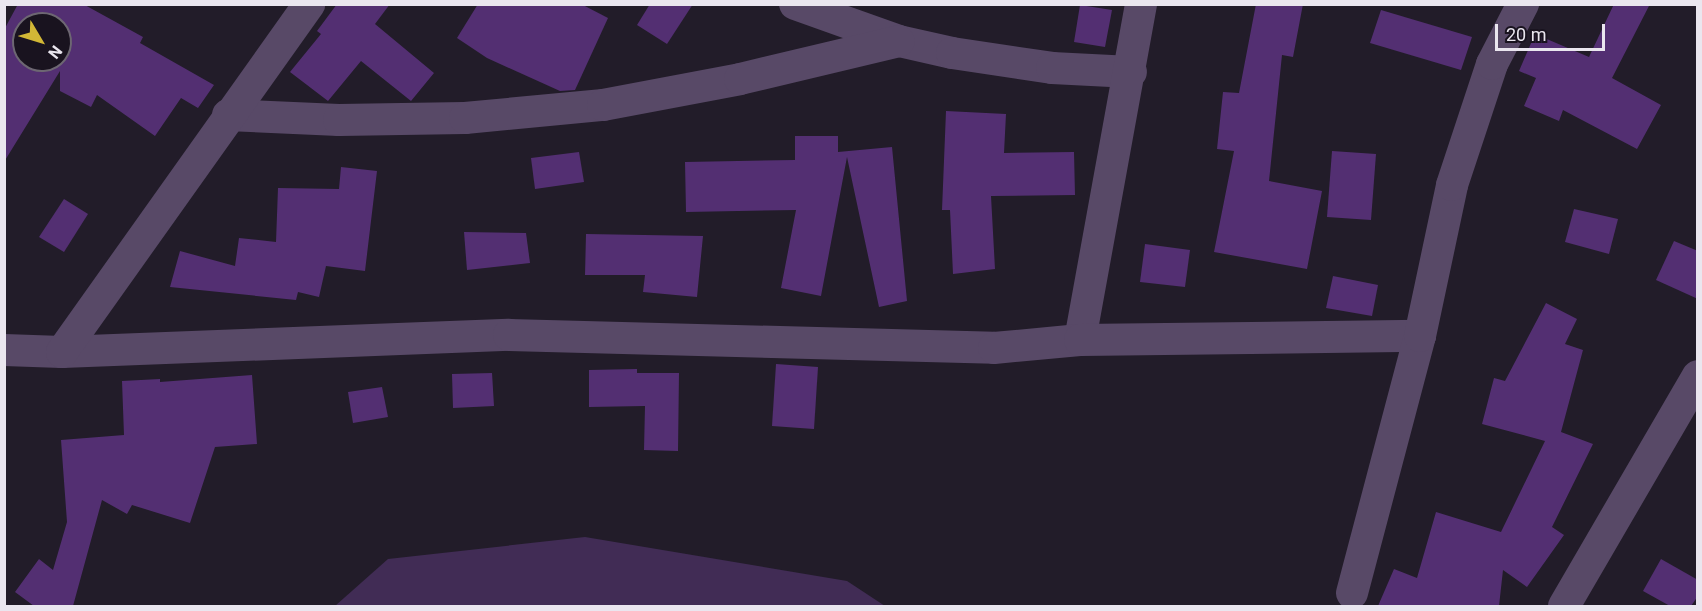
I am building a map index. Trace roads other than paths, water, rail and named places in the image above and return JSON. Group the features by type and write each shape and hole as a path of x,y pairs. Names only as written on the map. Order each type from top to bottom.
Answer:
{"street":[{"path":"62,352 228,115 309,4"},
{"path":"795,4 899,41 1052,68 1131,72"},
{"path":"1080,340 1131,72 1141,4"},
{"path":"1352,593 1420,336 1452,185 1492,64 1523,4"},
{"path":"228,115 339,120 465,118 603,105 740,79 899,41"},
{"path":"4,350 62,352 508,335 994,348 1080,340 1420,336"},
{"path":"1564,606 1698,376"}]}
